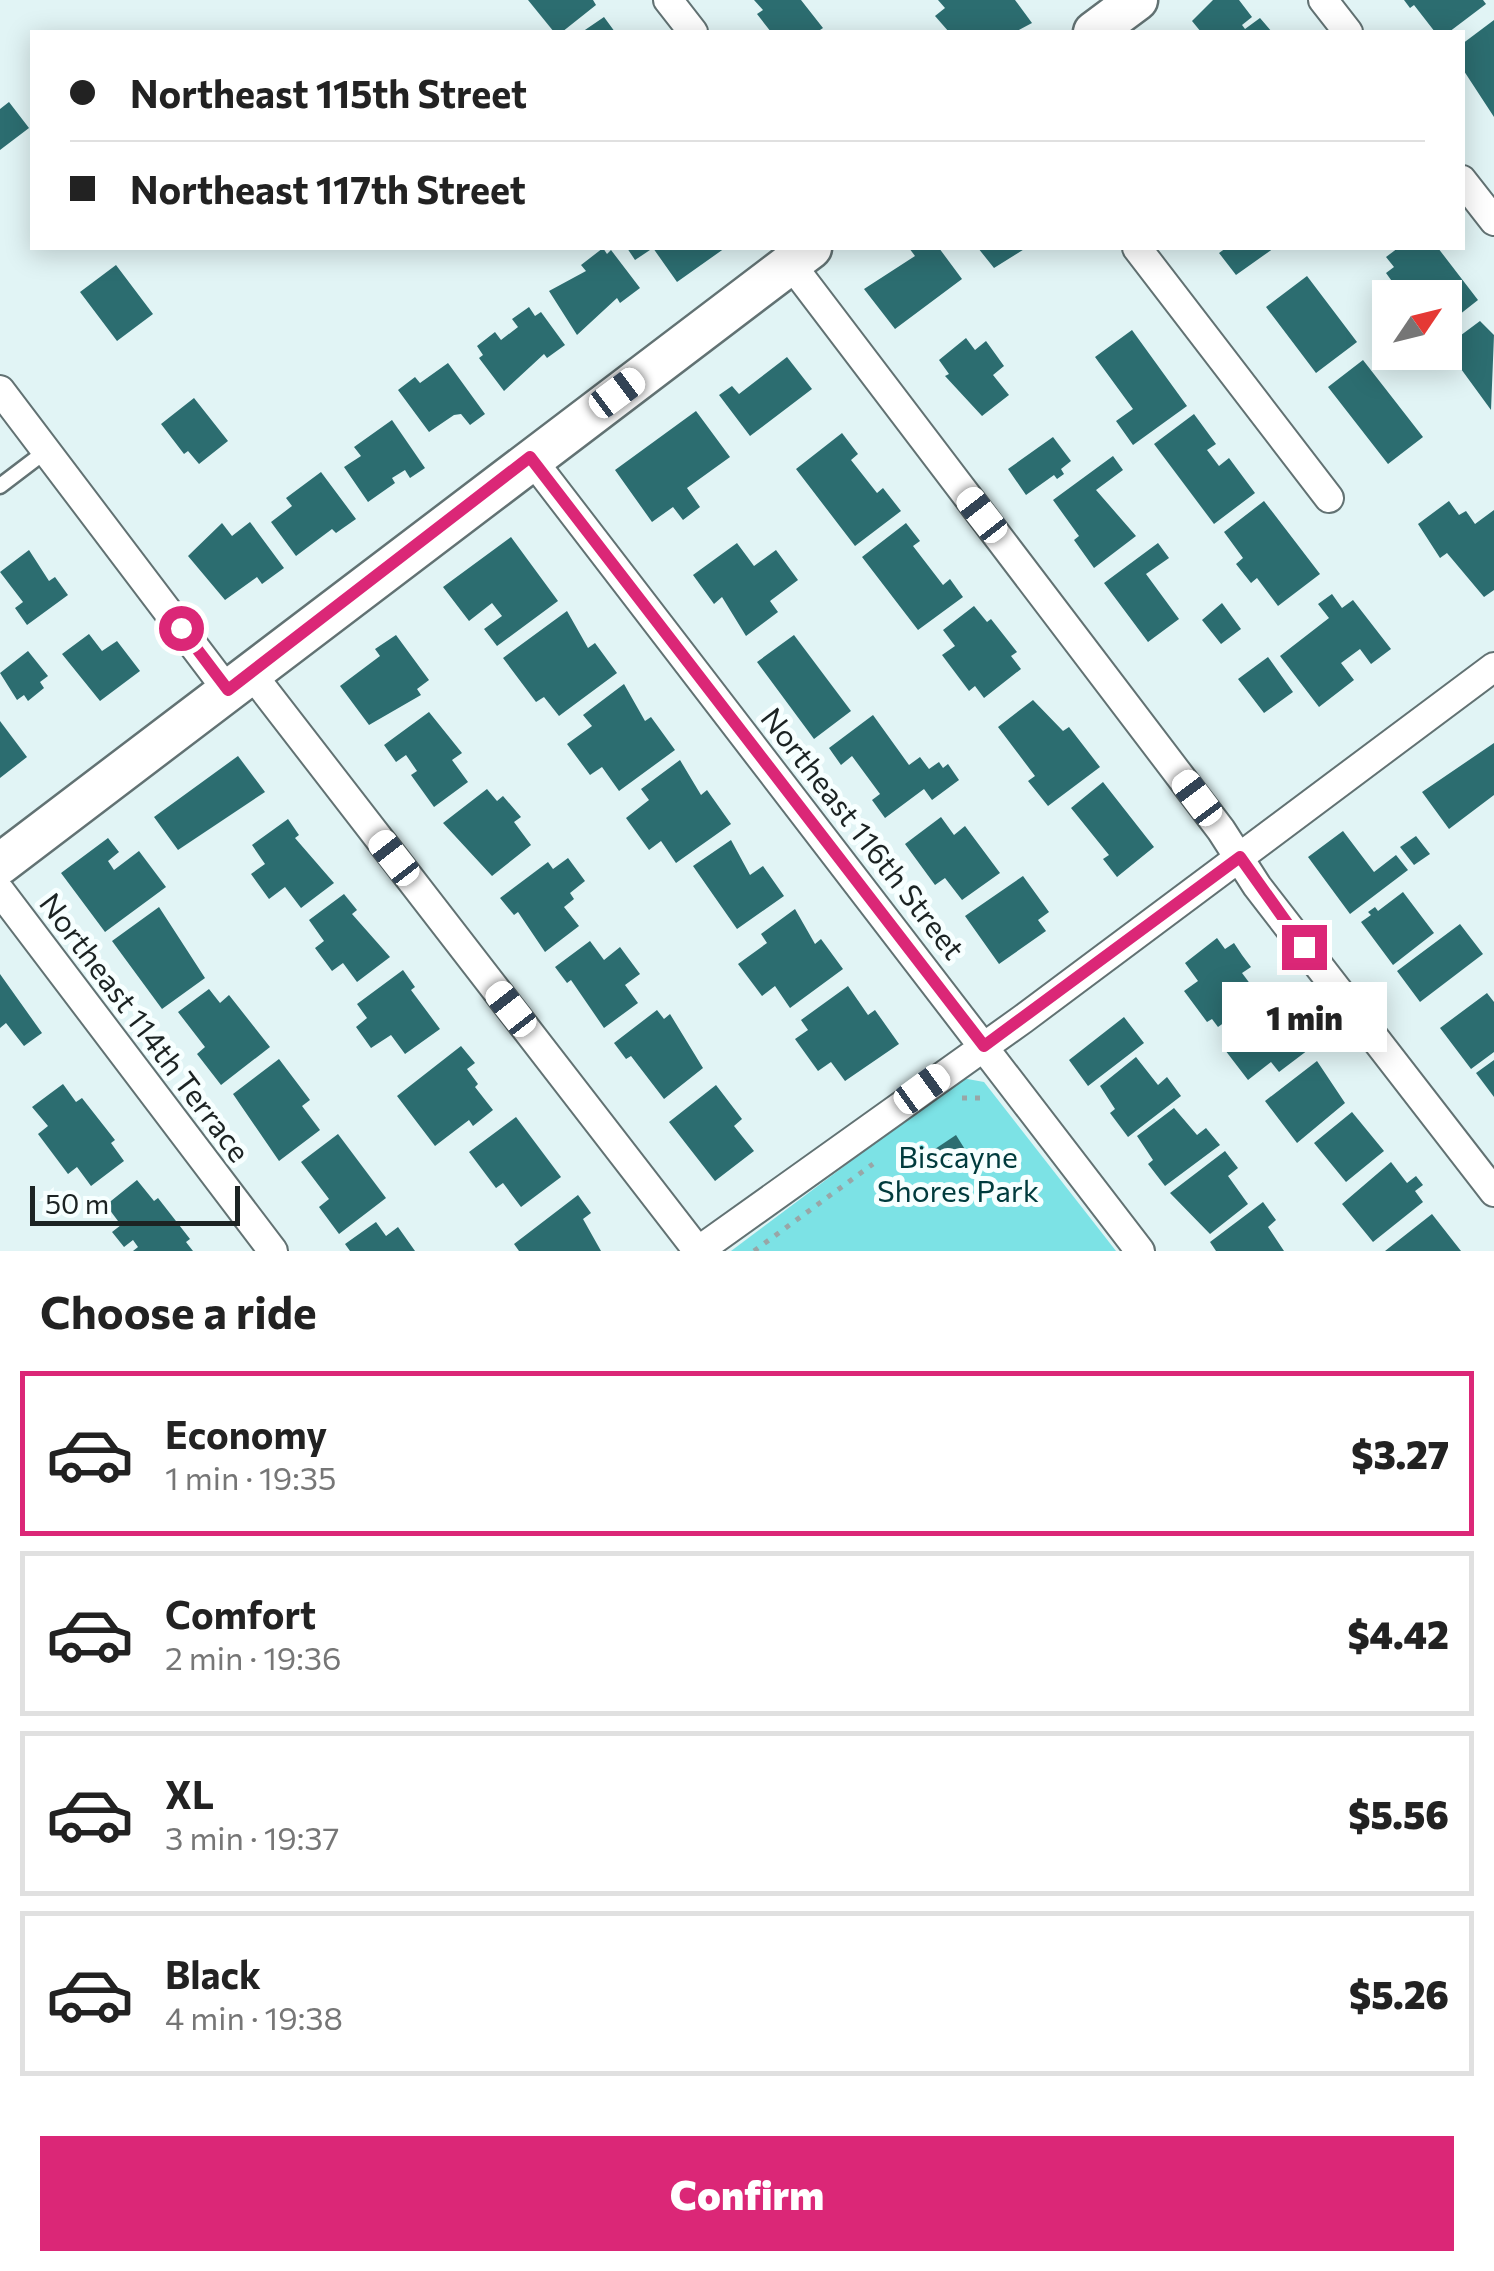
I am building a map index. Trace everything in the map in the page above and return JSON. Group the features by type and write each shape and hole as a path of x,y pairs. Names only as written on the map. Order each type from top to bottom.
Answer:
{"street":[{"path":"668,0 691,30"},
{"path":"1324,0 1346,30"},
{"path":"1465,184 1494,221"},
{"path":"1138,250 1328,498"},
{"path":"0,864 530,457 801,256 1240,857 1257,886 1494,1192"},
{"path":"0,390 698,1251 984,1046 1494,666"},
{"name":"Northeast 116th Street","path":"530,457 1140,1251"},
{"name":"Northeast 114th Terrace","path":"0,892 274,1251"}],"lane":[{"path":"0,486 46,451"}],"path":[{"path":"946,1110 962,1098 983,1096 995,1111"},
{"path":"754,1251 882,1157"}],"green space":[{"name":"Biscayne Shores Park","path":"962,1078 984,1082 1116,1251 731,1251"}],"building":[{"path":"528,0 593,0 596,5 565,30 552,30"},
{"path":"754,0 801,0 823,28 769,30 757,14 763,10"},
{"path":"938,0 1015,0 1032,23 1019,30 947,30 935,16 945,8"},
{"path":"1213,0 1239,0 1252,17 1242,25 1245,29 1260,18 1270,30 1199,30 1192,21"},
{"path":"1404,0 1483,0 1486,4 1452,30 1433,30 1414,5 1410,8"},
{"path":"604,17 614,30 585,30"},
{"path":"1494,20 1494,117 1465,73 1465,42"},
{"path":"9,102 29,128 0,150 0,109"},
{"path":"600,250 607,254 611,250 640,288 620,303 617,298 577,335 549,291 586,271 581,265"},
{"path":"628,250 650,250 635,260"},
{"path":"654,250 722,250 677,282"},
{"path":"910,250 940,250 962,279 895,329 864,289 915,256"},
{"path":"980,250 1023,250 994,268"},
{"path":"1223,250 1271,250 1236,275 1219,253"},
{"path":"1395,250 1440,250 1478,300 1462,313 1462,280 1391,280 1386,273 1394,267 1386,257"},
{"path":"116,265 153,314 117,341 80,292"},
{"path":"1307,276 1357,342 1316,373 1266,307"},
{"path":"529,307 535,316 541,312 565,345 547,358 544,354 504,391 479,358 483,355 477,346 495,332 501,340 518,327 512,319"},
{"path":"1480,321 1494,335 1491,410 1462,370 1462,334"},
{"path":"1132,330 1187,406 1133,445 1116,421 1133,409 1095,357"},
{"path":"966,338 975,350 986,341 1004,366 993,375 1009,395 982,416 945,376 949,374 939,360"},
{"path":"787,357 812,389 750,436 719,395 732,386 739,394"},
{"path":"1363,360 1423,437 1388,464 1328,387"},
{"path":"448,363 485,414 470,425 461,414 454,415 429,432 398,390 415,377 420,383"},
{"path":"194,398 228,441 199,464 188,451 184,454 161,424"},
{"path":"696,411 730,457 687,488 700,507 683,520 673,507 652,522 615,470"},
{"path":"1194,414 1216,444 1207,450 1219,466 1229,458 1255,493 1214,524 1154,444"},
{"path":"392,420 425,468 410,478 405,470 392,478 395,483 368,502 344,467 361,456 354,447"},
{"path":"842,433 858,454 851,460 877,493 883,488 901,511 855,546 796,469"},
{"path":"1053,437 1071,461 1061,469 1064,474 1057,479 1054,475 1026,495 1008,469"},
{"path":"1113,456 1123,470 1096,490 1136,536 1094,568 1074,540 1079,536 1053,500"},
{"path":"321,472 356,519 336,533 332,529 296,556 271,522 292,506 286,498"},
{"path":"1264,501 1320,574 1278,606 1257,578 1251,583 1236,564 1243,558 1224,532"},
{"path":"1449,501 1459,515 1466,511 1475,524 1494,510 1494,590 1484,597 1447,553 1440,558 1418,524"},
{"path":"250,522 284,568 262,584 257,577 225,600 188,556 222,523 232,536"},
{"path":"906,523 920,541 913,546 943,585 950,579 963,597 918,630 862,557"},
{"path":"511,537 558,601 497,646 484,629 502,616 492,603 469,621 443,587"},
{"path":"737,543 754,566 776,550 798,580 770,601 778,612 746,636 722,597 714,604 693,575"},
{"path":"1158,543 1169,558 1146,574 1179,619 1148,642 1104,583"},
{"path":"29,550 49,581 55,577 68,595 27,625 15,608 23,602 0,572"},
{"path":"1332,594 1342,608 1353,600 1391,649 1371,664 1360,649 1341,663 1354,680 1319,707 1280,656 1329,618 1318,604"},
{"path":"1222,603 1241,629 1221,644 1202,620"},
{"path":"974,606 987,622 991,619 1017,652 1011,656 1021,669 984,698 975,686 969,691 942,655 955,646 943,630"},
{"path":"567,611 588,648 595,643 617,673 559,716 544,697 536,702 503,658"},
{"path":"89,634 102,651 117,641 140,671 100,701 62,654"},
{"path":"396,635 429,680 417,689 421,695 369,725 340,686 380,656 375,649"},
{"path":"794,635 851,711 814,739 757,662"},
{"path":"28,651 48,676 40,682 44,688 28,701 24,695 17,700 0,673"},
{"path":"1268,657 1293,692 1264,713 1238,679"},
{"path":"624,684 645,721 651,717 675,750 619,791 602,767 590,775 567,744 592,726 583,715"},
{"path":"1033,700 1063,731 1069,727 1100,767 1048,806 1028,781 1035,776 998,727"},
{"path":"429,712 462,753 452,760 468,782 434,807 411,775 417,771 406,755 396,762 384,745"},
{"path":"873,715 909,765 920,757 929,769 939,762 943,768 948,764 959,780 932,800 924,789 885,818 872,800 880,794 852,756 841,765 829,748"},
{"path":"0,721 27,757 0,778"},
{"path":"1494,743 1494,795 1449,829 1422,792"},
{"path":"238,756 265,792 178,850 154,817"},
{"path":"680,760 701,795 707,790 731,824 676,863 661,841 649,850 626,818 649,800 641,789"},
{"path":"1103,782 1154,847 1117,877 1103,859 1109,855 1071,808"},
{"path":"487,789 497,801 503,796 521,817 514,822 531,845 492,876 443,823"},
{"path":"941,817 954,835 965,826 1000,873 962,900 945,878 935,885 905,844"},
{"path":"288,819 299,835 295,838 334,883 301,908 285,887 269,899 251,874 265,864 252,845"},
{"path":"1343,831 1374,872 1396,855 1408,870 1350,914 1308,857"},
{"path":"1416,836 1430,854 1414,865 1400,847"},
{"path":"108,838 119,852 108,861 114,870 139,851 166,887 105,932 61,873"},
{"path":"731,840 750,875 763,866 784,896 737,929 693,866"},
{"path":"568,858 585,881 570,893 574,899 564,907 579,926 545,952 518,912 514,915 500,898 548,862 553,869"},
{"path":"1023,876 1049,912 1038,920 1046,931 999,964 965,916"},
{"path":"1403,892 1434,933 1393,965 1361,922 1375,907 1378,911"},
{"path":"344,894 357,910 352,914 390,957 357,982 343,963 332,971 315,948 324,941 309,920"},
{"path":"159,907 205,978 162,1009 112,941"},
{"path":"795,909 815,944 821,939 843,969 790,1008 775,986 762,996 738,964 767,943 761,934"},
{"path":"1460,924 1483,954 1420,1002 1397,971"},
{"path":"1217,938 1225,949 1234,943 1251,967 1242,973 1260,997 1218,1027 1212,1019 1207,1022 1184,991 1198,981 1185,963"},
{"path":"590,941 604,960 620,947 640,974 625,985 638,1003 604,1028 571,980 567,983 555,967"},
{"path":"403,970 415,987 411,990 440,1029 405,1054 391,1035 371,1048 356,1027 367,1018 357,1004"},
{"path":"0,974 42,1033 24,1046 6,1023 0,1028"},
{"path":"848,986 868,1015 875,1010 899,1044 845,1081 831,1062 818,1071 795,1039 808,1030 801,1020"},
{"path":"209,989 220,1003 229,995 270,1047 221,1085 197,1054 205,1047 178,1012"},
{"path":"1487,993 1494,1002 1494,1052 1471,1069 1440,1028"},
{"path":"657,1010 664,1019 670,1014 703,1068 664,1099 631,1056 626,1059 614,1043"},
{"path":"1278,1010 1308,1050 1279,1072 1271,1062 1248,1080 1225,1050"},
{"path":"1124,1017 1144,1043 1088,1086 1069,1060"},
{"path":"461,1046 475,1063 467,1069 478,1084 475,1087 493,1110 473,1126 469,1120 435,1146 397,1096"},
{"path":"1136,1057 1158,1085 1167,1077 1181,1096 1128,1137 1110,1113 1115,1109 1100,1086"},
{"path":"279,1059 310,1100 302,1106 320,1130 279,1161 233,1094"},
{"path":"1494,1060 1494,1097 1476,1073"},
{"path":"1317,1061 1345,1103 1297,1143 1265,1101"},
{"path":"63,1084 76,1102 82,1098 115,1140 111,1143 124,1161 91,1186 77,1167 68,1174 38,1134 48,1126 32,1107"},
{"path":"716,1085 742,1119 734,1126 754,1151 715,1181 669,1122"},
{"path":"1174,1108 1197,1135 1206,1128 1220,1145 1165,1186 1148,1164 1153,1160 1137,1136"},
{"path":"1352,1112 1384,1151 1346,1182 1314,1143"},
{"path":"516,1117 561,1177 521,1207 503,1183 496,1188 469,1152"},
{"path":"338,1134 386,1198 339,1234 319,1207 329,1199 301,1162"},
{"path":"956,1135 966,1151 942,1166 932,1151"},
{"path":"1225,1151 1238,1168 1228,1176 1248,1204 1210,1234 1170,1193"},
{"path":"1391,1162 1407,1183 1416,1176 1423,1185 1415,1191 1423,1202 1373,1242 1342,1204"},
{"path":"137,1180 154,1201 158,1198 190,1239 186,1242 193,1251 133,1251 138,1247 133,1240 124,1247 112,1232 121,1225 106,1205"},
{"path":"578,1195 591,1213 583,1219 601,1251 519,1251 514,1244"},
{"path":"1263,1202 1276,1220 1268,1227 1284,1251 1216,1251 1210,1242"},
{"path":"1432,1214 1461,1251 1385,1251"},
{"path":"376,1222 386,1236 398,1227 415,1251 350,1251 345,1244"}],"route":[{"path":"181,628 228,690 530,457 984,1046 1240,857 1304,947"}]}
